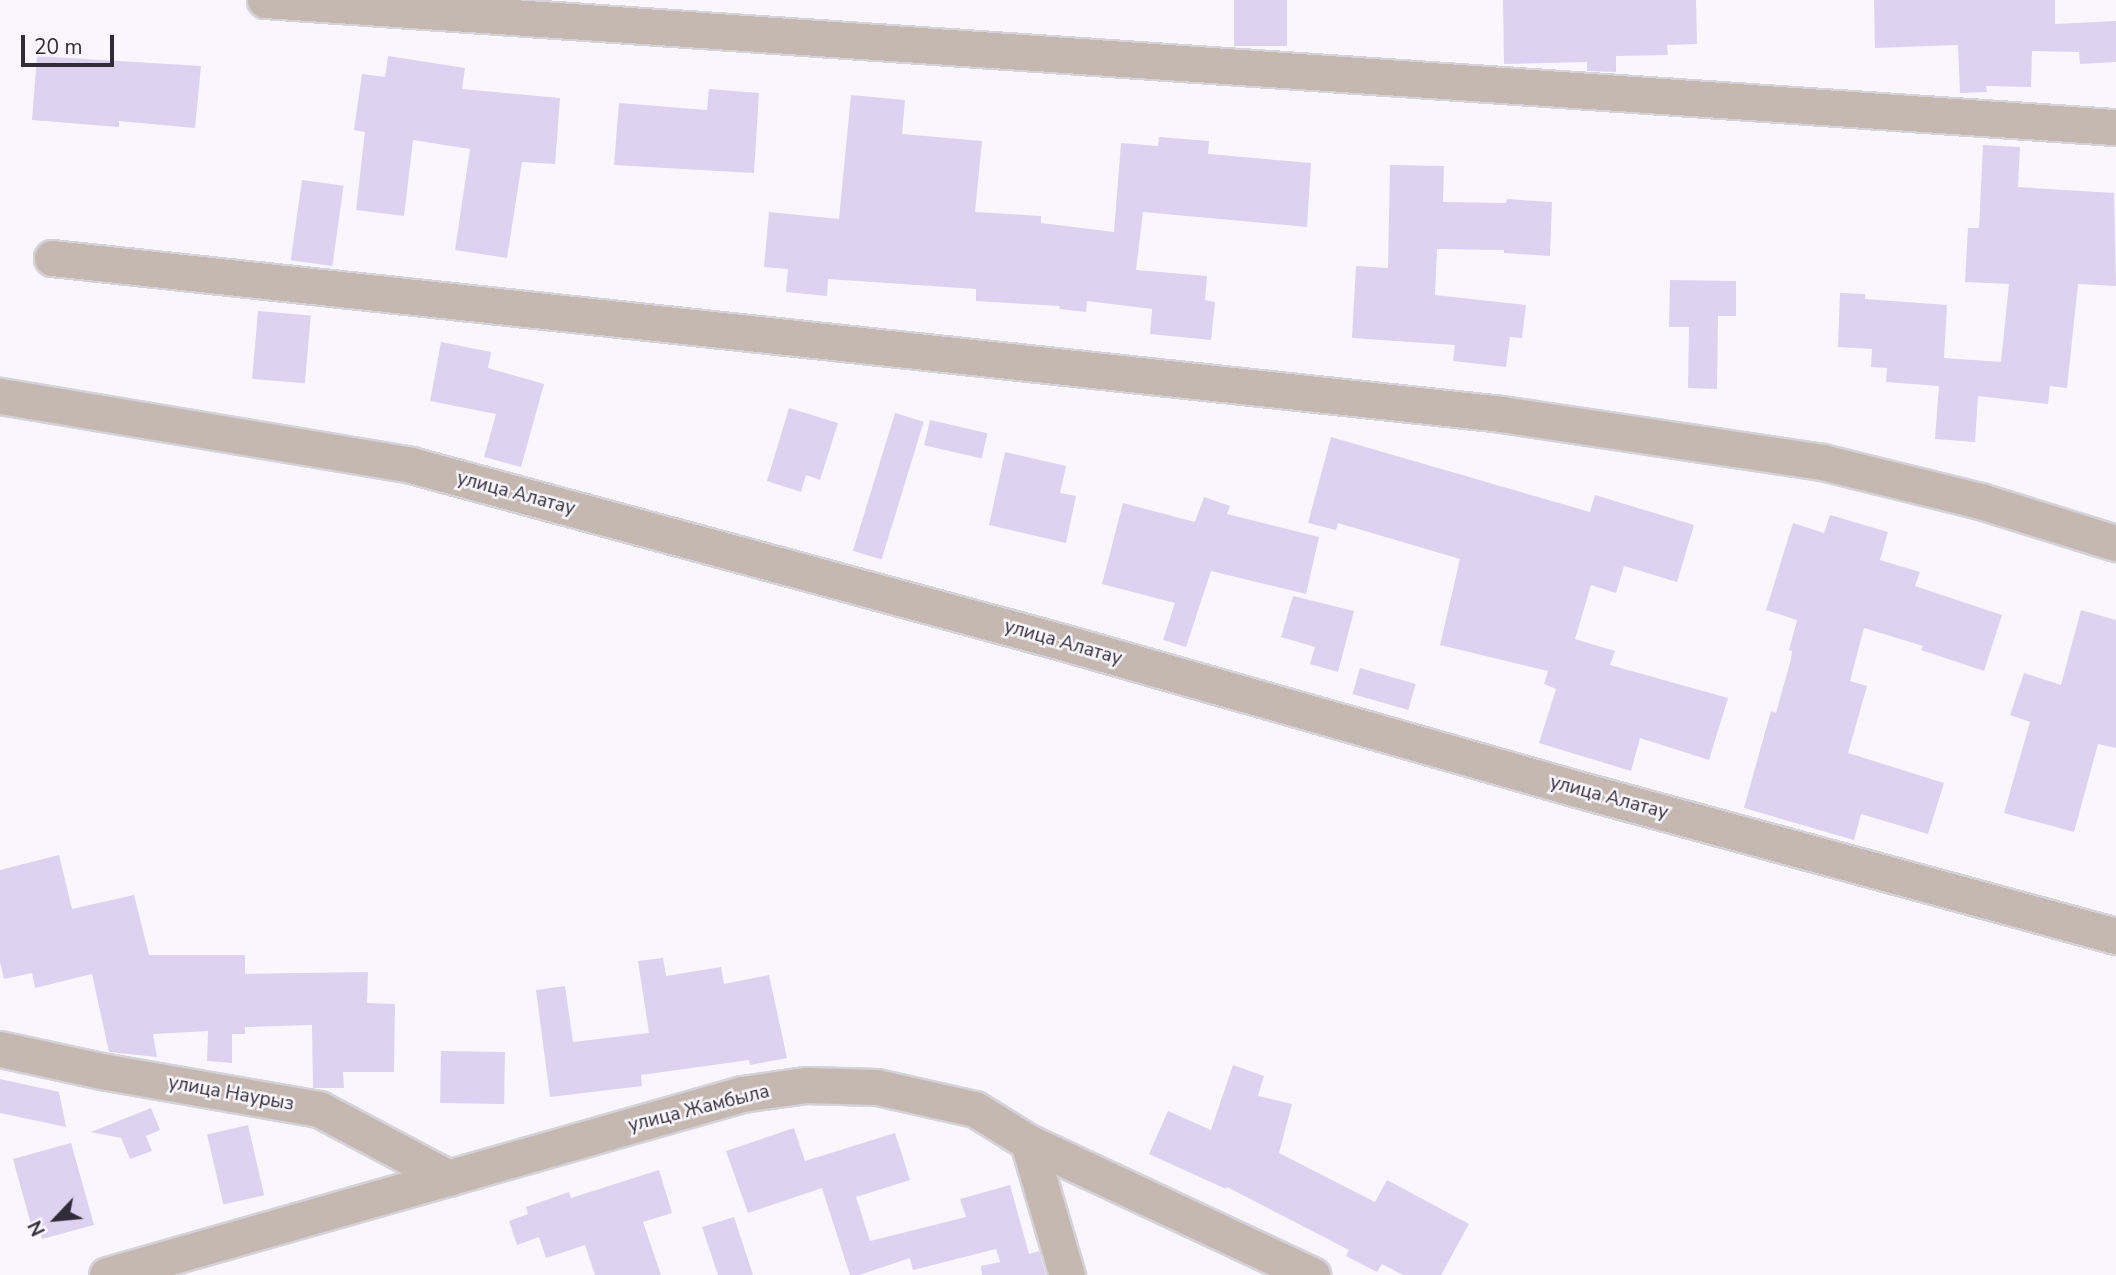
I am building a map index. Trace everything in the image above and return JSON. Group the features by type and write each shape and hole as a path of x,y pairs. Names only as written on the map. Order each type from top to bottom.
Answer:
{"street":[{"path":"265,0 2116,127"},
{"path":"51,258 1501,414 1822,462 1980,501 2116,543"},
{"name":"улица Алатау","path":"0,396 411,465 1062,642 1577,789 2116,936"},
{"name":"улица Наурыз","path":"0,1049 101,1071 319,1109 449,1178"},
{"name":"улица Жамбыла","path":"107,1275 742,1094 806,1085 877,1087 975,1109 1028,1143 1312,1275"},
{"path":"1028,1143 1067,1275"}],"building":[{"path":"1234,0 1287,0 1287,46 1234,46"},
{"path":"1503,0 1696,0 1697,44 1667,45 1668,55 1616,56 1616,72 1587,71 1587,62 1504,64"},
{"path":"1874,0 2055,0 2055,24 2116,21 2116,62 2080,64 2079,52 2032,51 2031,87 1986,86 1987,92 1960,93 1958,45 1875,48"},
{"path":"37,56 201,66 195,128 119,121 119,127 32,120"},
{"path":"388,56 465,68 462,89 560,98 555,164 522,162 507,258 455,250 470,149 413,140 404,216 356,210 365,132 354,130 362,74 385,77"},
{"path":"709,89 759,93 754,173 614,165 619,103 707,110"},
{"path":"851,95 905,100 902,134 982,141 975,212 1041,216 1041,223 1114,232 1121,143 1158,146 1159,137 1209,141 1208,154 1311,163 1307,227 1143,212 1136,270 1207,276 1205,300 1215,302 1211,340 1150,334 1152,309 1087,301 1086,312 1059,309 1060,306 976,301 976,289 828,279 827,296 786,292 788,269 764,267 769,212 839,219"},
{"path":"1983,145 2020,147 2018,187 2114,193 2116,286 2078,284 2067,388 2050,386 2048,404 1978,396 1975,442 1935,439 1939,386 1886,382 1887,368 1871,367 1872,349 1838,347 1840,293 1865,294 1865,299 1947,305 1944,358 2001,362 2009,284 1965,282 1968,228 1979,228"},
{"path":"1390,165 1444,166 1443,202 1506,203 1507,199 1552,202 1550,256 1504,253 1504,250 1437,249 1435,295 1526,305 1522,338 1510,337 1506,367 1453,361 1455,345 1352,338 1356,266 1388,268"},
{"path":"302,180 344,186 332,266 291,260"},
{"path":"1670,280 1736,281 1736,316 1718,316 1717,389 1688,388 1689,327 1669,327"},
{"path":"258,311 311,316 305,383 252,379"},
{"path":"441,342 491,352 488,368 544,384 521,467 484,457 496,414 430,401"},
{"path":"789,408 838,423 820,480 806,475 801,492 767,481"},
{"path":"895,413 924,422 882,559 853,551"},
{"path":"930,420 987,433 982,459 924,445"},
{"path":"1331,437 1590,512 1595,495 1694,525 1677,582 1624,566 1616,593 1591,585 1575,639 1615,651 1610,665 1728,698 1709,760 1640,738 1631,771 1539,743 1556,689 1544,684 1548,671 1440,645 1460,559 1338,523 1336,530 1308,523"},
{"path":"1005,452 1066,466 1060,493 1076,496 1066,543 989,525"},
{"path":"1204,497 1230,506 1227,514 1319,537 1306,594 1211,571 1186,647 1163,640 1175,603 1102,584 1123,503 1195,522"},
{"path":"1830,515 1888,532 1880,560 1920,572 1915,586 2002,615 1984,671 1921,650 1923,646 1864,628 1850,681 1867,686 1848,753 1944,783 1928,834 1861,814 1854,840 1744,808 1771,711 1776,713 1791,659 1792,651 1789,650 1797,620 1766,610 1793,523 1824,533"},
{"path":"1293,596 1354,611 1338,672 1310,664 1315,647 1281,637"},
{"path":"2081,610 2116,620 2116,748 2098,744 2074,832 2004,813 2030,722 2010,715 2024,673 2061,685"},
{"path":"1360,668 1416,684 1408,710 1353,694"},
{"path":"59,855 72,909 134,895 149,955 245,955 245,974 368,972 367,1003 395,1004 394,1072 343,1072 344,1088 313,1088 312,1025 245,1027 245,1034 232,1034 232,1063 207,1061 208,1031 153,1034 157,1057 109,1052 92,974 35,988 32,973 4,979 0,962 0,870"},
{"path":"663,958 666,976 721,967 724,984 769,975 787,1058 750,1065 749,1060 641,1075 642,1086 550,1097 536,990 565,986 573,1042 649,1033 638,961"},
{"path":"441,1051 505,1052 504,1104 440,1103"},
{"path":"1233,1065 1264,1076 1258,1096 1292,1104 1279,1153 1375,1202 1387,1180 1469,1224 1441,1275 1403,1275 1382,1264 1377,1272 1346,1256 1349,1250 1227,1187 1226,1189 1149,1154 1168,1111 1211,1130"},
{"path":"0,1079 59,1092 66,1127 0,1113"},
{"path":"151,1108 160,1130 146,1136 152,1151 130,1159 121,1138 91,1132"},
{"path":"248,1125 264,1195 223,1205 207,1134"},
{"path":"794,1128 805,1161 895,1133 910,1180 856,1197 870,1241 966,1217 960,1199 1010,1185 1029,1254 1039,1251 1046,1275 982,1275 981,1266 1000,1262 996,1249 913,1270 910,1258 859,1275 850,1275 822,1188 748,1213 726,1151"},
{"path":"71,1143 94,1225 42,1239 38,1227 32,1228 13,1159"},
{"path":"659,1170 672,1213 643,1222 661,1275 595,1275 585,1245 546,1258 539,1237 517,1245 509,1221 528,1214 526,1207 569,1192 571,1198"},
{"path":"734,1217 753,1275 718,1275 702,1227"}]}
